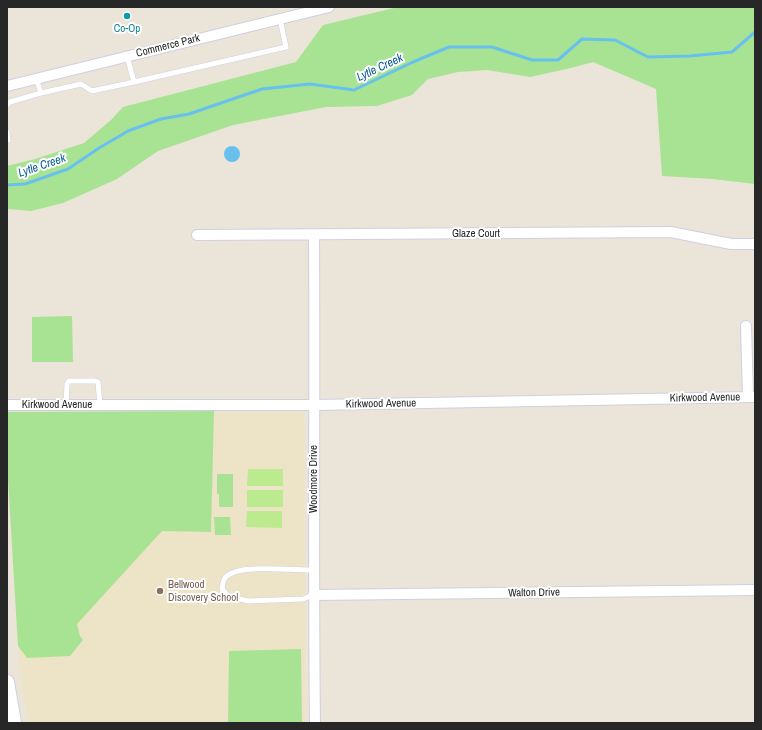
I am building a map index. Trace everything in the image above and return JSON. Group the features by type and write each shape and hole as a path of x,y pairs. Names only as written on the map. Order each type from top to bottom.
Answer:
{"main road":[{"path":"7,682 14,723"}],"street":[{"name":"Commerce Park","path":"7,86 324,8"},
{"name":"Glaze Court","path":"197,235 671,232 731,244 755,244"},
{"name":"Woodmore Drive","path":"314,235 315,405 313,595 315,723"},
{"path":"746,326 751,397"},
{"name":"Kirkwood Avenue","path":"7,405 315,405 751,397"},
{"name":"Walton Drive","path":"313,595 755,590"}],"lane":[{"path":"7,105 10,102 41,93 81,84 92,91 286,47 280,19"},
{"path":"127,56 134,82"},
{"path":"36,78 41,93"},
{"path":"7,132 8,140"},
{"path":"66,405 67,384 69,381 95,381 98,382 100,405"},
{"path":"313,595 303,599 248,601 228,596 222,590 223,580 229,574 246,569 314,570"}],"shaded area":[{"name":"Bellwood Discovery School","path":"304,411 306,723 29,723 20,675 7,471 7,412"}],"green space":[{"path":"398,7 755,7 755,184 713,179 662,176 656,89 593,62 530,77 487,70 458,72 428,79 412,95 377,106 326,107 233,125 158,151 117,179 63,203 31,211 7,209 7,166 35,159 84,143 112,119 123,107 296,62 323,25"},
{"path":"72,316 73,362 32,362 32,317"},
{"path":"214,411 211,532 162,531 77,624 80,636 83,640 70,656 27,658 18,646 7,462 7,412"},
{"path":"248,469 283,469 283,486 247,486"},
{"path":"217,474 233,474 233,507 219,507 219,494 217,494"},
{"path":"247,490 283,490 283,507 247,507"},
{"path":"247,511 282,511 282,528 246,527"},
{"path":"214,517 230,517 231,535 215,535"},
{"path":"301,649 302,723 228,722 229,651"}],"water":[{"path":"229,146 235,146 240,151 238,160 235,162 229,162 224,157 224,151"}],"waterway":[{"name":"Lytle Creek","path":"7,185 25,184 68,169 128,131 161,119 189,114 262,89 310,84 354,90 449,47 492,47 532,60 558,60 582,39 615,40 648,57 690,56 732,52 755,32"}],"place":[{"name":"Co-Op","path":"127,16"},
{"name":"Bellwood Discovery School","path":"160,591"}]}
